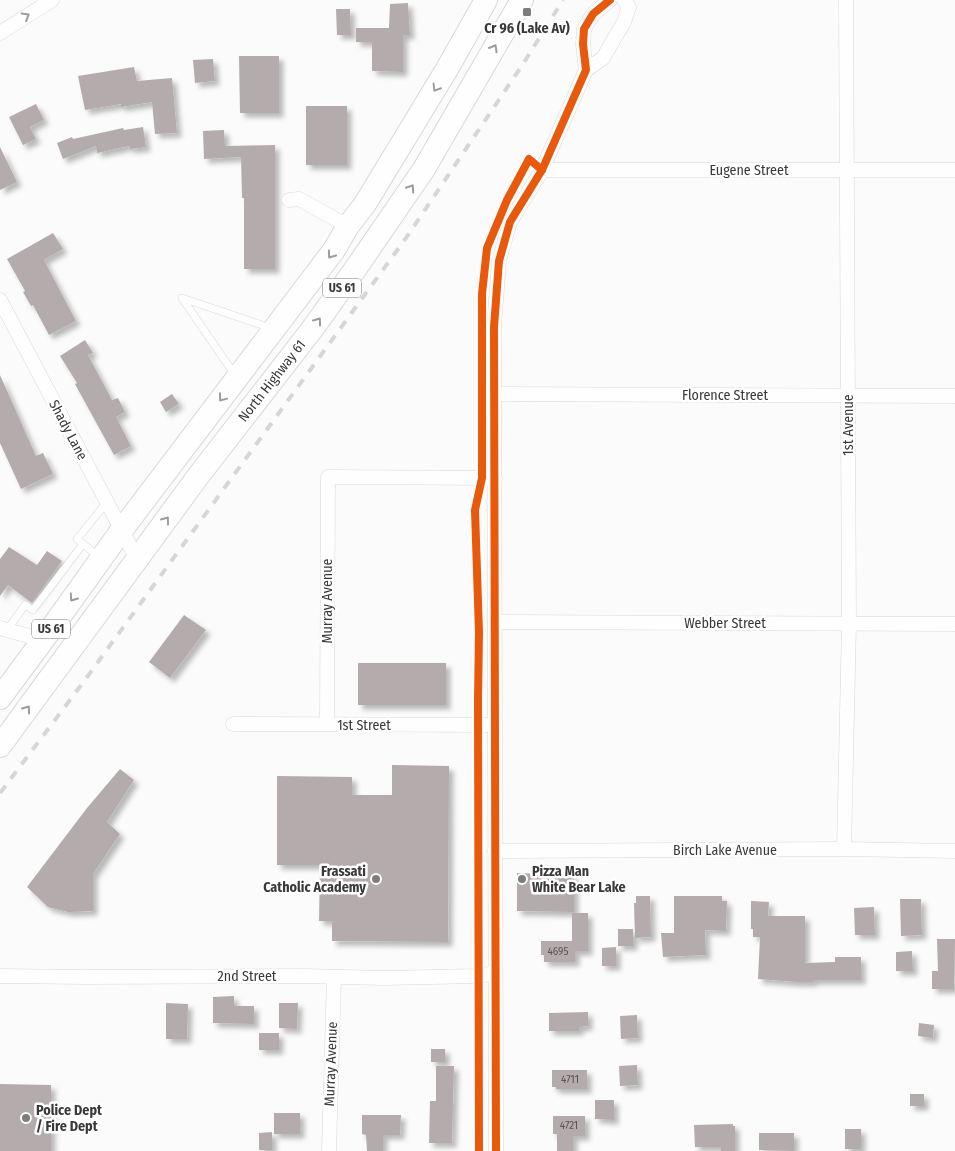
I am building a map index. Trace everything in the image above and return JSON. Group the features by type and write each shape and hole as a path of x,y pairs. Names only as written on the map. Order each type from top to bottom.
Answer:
{"main road":[{"name":"US 61","path":"0,698 121,530 334,250 348,226 365,204 447,70 486,0"},
{"name":"North Highway 61","path":"0,746 205,467 313,328 392,217 424,168 522,0"}],"street":[{"path":"0,33 52,0"},
{"path":"586,70 582,44 584,29 593,14 610,0"},
{"path":"496,1151 494,327 499,261 510,222 542,170 586,70 603,58 624,22 628,8 624,0"},
{"name":"1st Avenue","path":"844,849 849,624 846,0"},
{"name":"Eugene Street","path":"542,170 955,170"},
{"path":"289,200 299,199 348,226"},
{"name":"Shady Lane","path":"0,300 137,559"},
{"name":"Florence Street","path":"495,394 955,396"},
{"name":"Murray Avenue","path":"327,724 328,477 495,478"},
{"name":"Webber Street","path":"495,622 955,624"},
{"path":"3,629 43,640"},
{"name":"1st Street","path":"233,724 495,725"},
{"name":"Birch Lake Avenue","path":"495,851 844,849 955,851"},
{"name":"2nd Street","path":"0,976 334,977 478,976 495,973"},
{"name":"Murray Avenue","path":"329,1151 334,977"}],"lane":[{"path":"239,375 230,368 182,298 262,325 272,332"},
{"path":"101,558 77,540 106,502"},
{"path":"3,629 24,605 33,610 83,544"}],"building":[{"path":"408,3 410,35 403,35 403,72 372,71 372,42 356,42 356,28 389,28 390,4"},
{"path":"336,9 350,9 351,35 337,35"},
{"path":"239,56 279,56 279,113 240,113"},
{"path":"213,59 215,81 195,83 193,60"},
{"path":"134,67 137,81 172,78 177,133 155,134 152,102 121,107 121,104 85,110 78,76"},
{"path":"36,104 44,120 30,127 36,139 23,145 9,117"},
{"path":"306,106 347,106 347,165 306,165"},
{"path":"143,127 146,147 130,149 129,146 97,153 96,146 63,159 57,143 72,137 73,139 123,128 124,130"},
{"path":"224,130 225,146 275,145 275,269 244,269 244,198 242,198 241,157 204,159 203,131"},
{"path":"0,147 17,182 0,190"},
{"path":"53,233 63,249 44,260 76,321 49,335 33,305 31,306 23,292 25,291 7,259"},
{"path":"85,340 93,353 88,355 112,400 118,398 125,412 116,417 131,446 114,455 75,384 77,383 60,356"},
{"path":"0,375 36,456 43,453 53,474 21,489 0,443"},
{"path":"172,394 179,404 166,412 160,402"},
{"path":"9,547 37,565 47,551 62,561 32,603 8,585 0,596 0,559"},
{"path":"184,615 206,630 170,678 149,662"},
{"path":"358,663 446,663 446,705 358,705"},
{"path":"392,765 449,766 448,942 332,941 332,921 319,921 320,865 277,865 277,776 352,777 352,795 392,795"},
{"path":"120,769 134,780 107,822 120,834 93,874 93,911 68,912 48,907 27,887 87,808"},
{"path":"517,873 574,875 574,912 517,911"},
{"path":"636,896 650,896 651,937 635,938 634,903 636,903"},
{"path":"674,896 722,896 722,901 727,901 726,931 705,930 706,955 663,957 661,933 674,933"},
{"path":"900,899 921,899 922,935 901,936"},
{"path":"751,901 769,902 768,916 805,916 805,963 835,962 835,957 861,957 861,980 797,982 758,979 760,937 753,937 753,929 751,929"},
{"path":"874,907 875,935 855,935 854,908"},
{"path":"572,913 588,913 588,951 575,951 575,962 544,962 544,955 541,955 541,941 572,941"},
{"path":"618,929 633,929 633,946 618,946"},
{"path":"937,939 955,939 954,989 932,989 932,971 938,971"},
{"path":"616,947 616,966 602,966 602,948"},
{"path":"912,951 913,971 896,971 896,952"},
{"path":"234,996 234,1006 254,1006 254,1024 213,1023 213,997"},
{"path":"166,1003 188,1004 187,1039 166,1039"},
{"path":"279,1003 298,1003 297,1029 279,1028"},
{"path":"588,1012 588,1026 579,1027 579,1031 549,1031 549,1013"},
{"path":"637,1015 638,1038 621,1039 620,1016"},
{"path":"919,1023 934,1025 933,1038 918,1036"},
{"path":"259,1033 279,1033 279,1050 259,1050"},
{"path":"431,1049 445,1049 445,1062 431,1062"},
{"path":"637,1065 638,1085 620,1086 619,1066"},
{"path":"436,1066 454,1066 452,1143 429,1143 430,1101 436,1101"},
{"path":"552,1070 587,1070 587,1089 556,1089 556,1087 552,1087"},
{"name":"Police Dept / Fire Dept","path":"0,1084 51,1085 51,1151 0,1151"},
{"path":"910,1094 924,1094 924,1106 910,1106"},
{"path":"595,1100 614,1100 614,1120 595,1119"},
{"path":"274,1113 300,1113 300,1134 274,1134"},
{"path":"362,1115 401,1115 400,1135 383,1135 383,1151 367,1151 366,1135 362,1134"},
{"path":"553,1116 585,1116 585,1136 573,1136 573,1151 557,1151 557,1134 553,1134"},
{"path":"733,1124 735,1126 735,1151 721,1151 721,1147 695,1147 694,1125"},
{"path":"845,1129 861,1129 861,1149 845,1149"},
{"path":"272,1132 272,1150 259,1150 259,1133"},
{"path":"759,1133 794,1133 794,1151 759,1150"}],"railway":[{"path":"0,793 82,684 406,238 523,64 563,0"}],"cycle path":[{"path":"496,1151 494,327 499,261 510,222 542,170 586,70 583,44 584,29 593,14 610,0"},
{"path":"479,1151 479,633 475,510 482,478 482,294 487,248 507,200 529,159 542,170"}],"place":[{"name":"Cr 96 (Lake Av)","path":"527,12"},
{"name":"Frassati Catholic Academy","path":"376,879"},
{"name":"Pizza Man White Bear Lake","path":"522,879"},
{"name":"Police Dept / Fire Dept","path":"26,1118"}]}
